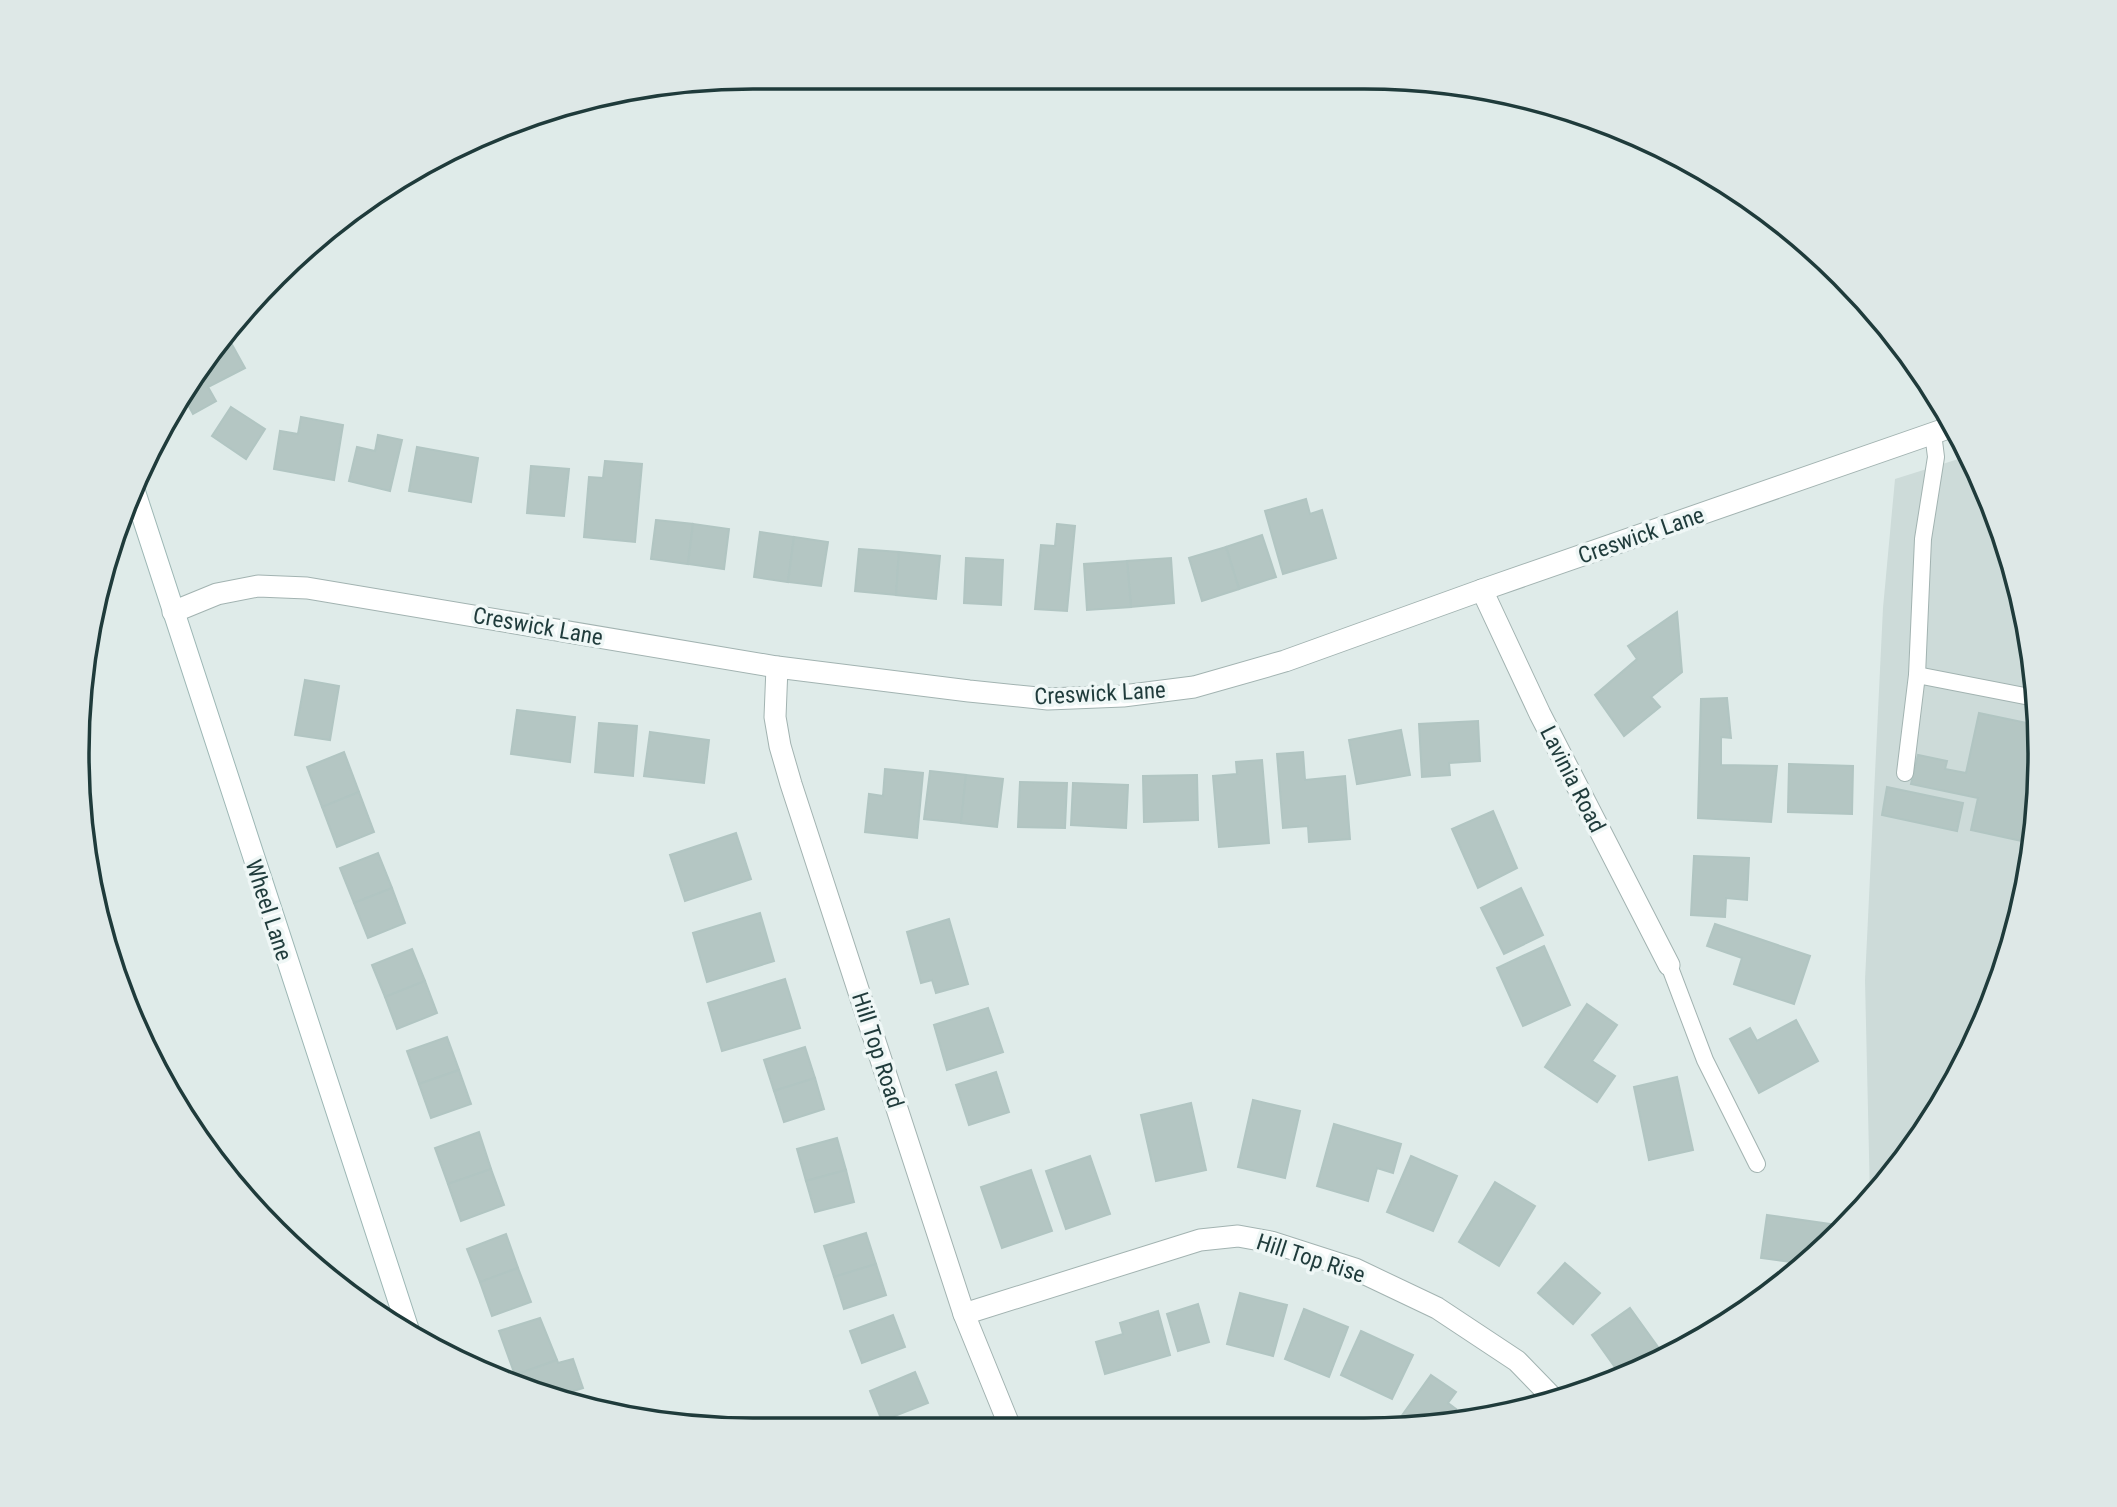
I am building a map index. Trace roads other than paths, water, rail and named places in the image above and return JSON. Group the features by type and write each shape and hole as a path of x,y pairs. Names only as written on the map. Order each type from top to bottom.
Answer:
{"street":[{"name":"Creswick Lane","path":"173,612 217,594 258,586 307,588 777,667 1048,699 1123,696 1194,687 1285,661 1943,430"},
{"name":"Wheel Lane","path":"138,504 405,1319"},
{"name":"Lavinia Road","path":"1482,590 1540,714 1669,965"},
{"name":"Hill Top Road","path":"777,667 775,716 787,771 964,1314 1006,1418"},
{"name":"Hill Top Rise","path":"964,1314 1200,1240 1238,1236 1271,1242 1355,1269 1437,1308 1517,1361 1547,1391"}],"lane":[{"path":"1905,773 1917,675 1923,539 1936,457 1933,433"},
{"path":"1917,675 2025,696"},
{"path":"1669,965 1705,1060 1757,1164"}]}
